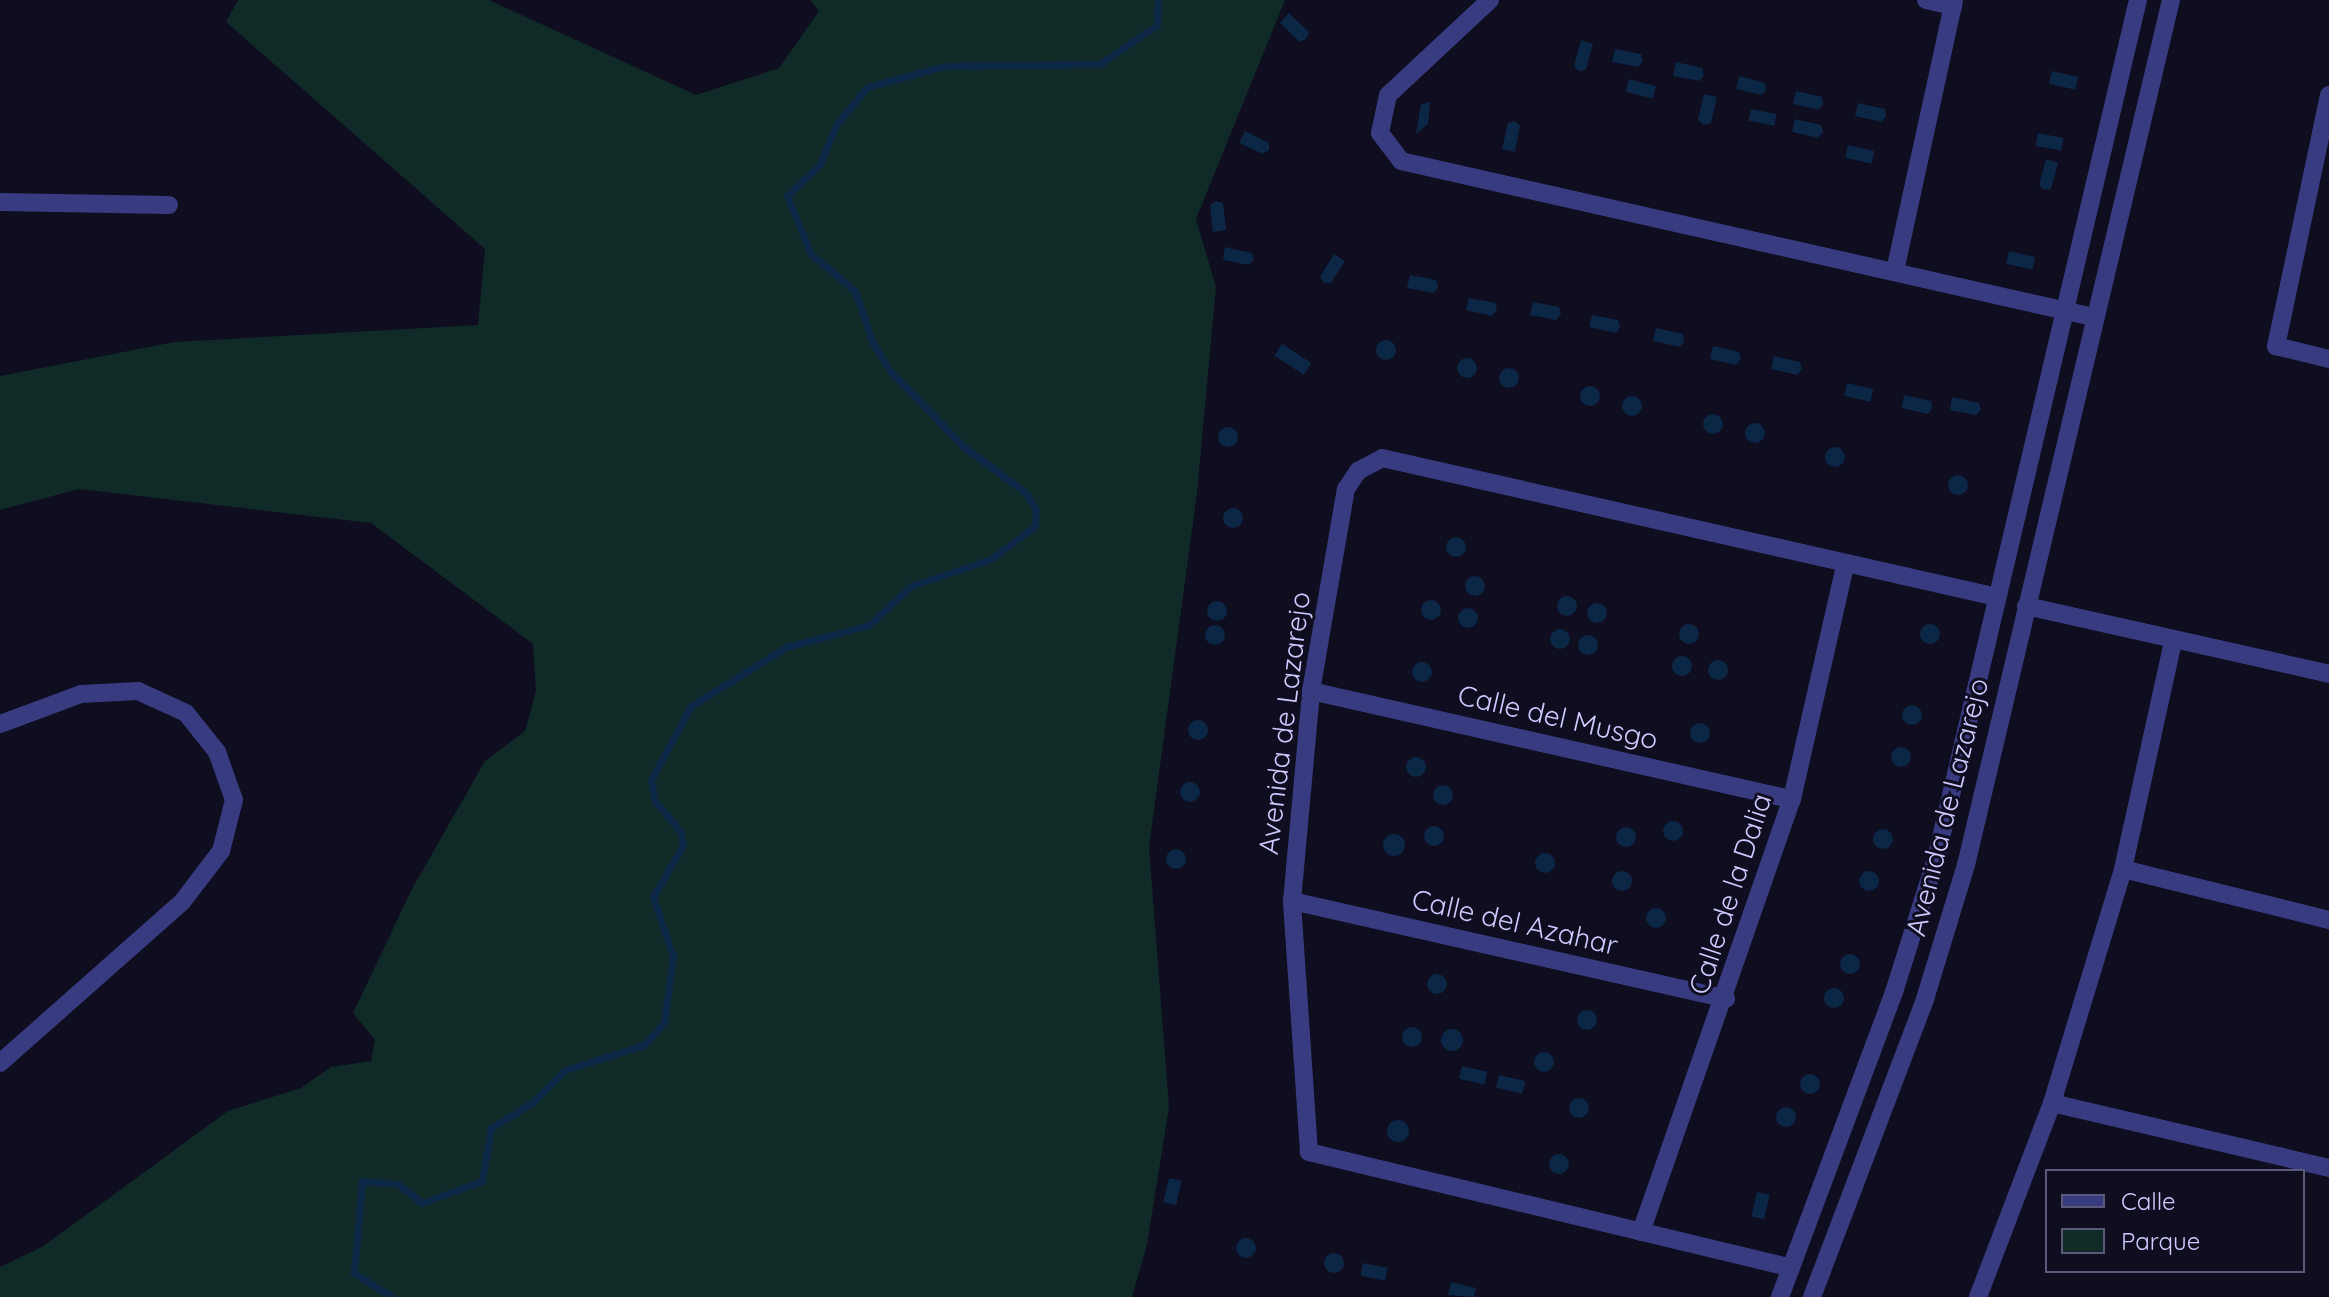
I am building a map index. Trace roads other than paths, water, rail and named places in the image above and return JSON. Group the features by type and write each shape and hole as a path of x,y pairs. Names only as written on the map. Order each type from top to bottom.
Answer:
{"street":[{"path":"1490,0 1388,95 1380,133 1401,161 2064,308 2093,317"},
{"path":"1895,271 1954,3 1926,0"},
{"name":"Avenida de Lazarejo","path":"1780,1297 1788,1267 1894,992 1931,874 2138,0"},
{"name":"Avenida de Lazarejo","path":"1812,1297 1929,984 1966,865 2093,317 2171,0"},
{"path":"2329,95 2276,346 2329,359"},
{"path":"0,202 169,205"},
{"name":"Avenida de Lazarejo","path":"1788,1267 1309,1152 1292,901 1311,691 1346,489 1358,471 1382,458 1997,597"},
{"name":"Calle de la Dalia","path":"1641,1232 1726,999 1792,799 1845,565"},
{"path":"2026,606 2329,674"},
{"path":"1978,1297 2052,1103 2123,869 2173,641"},
{"path":"0,724 81,694 138,691 186,713 217,752 234,800 221,851 182,902 0,1063"},
{"name":"Calle del Musgo","path":"1311,691 1792,799"},
{"path":"2123,869 2329,920"},
{"name":"Calle del Azahar","path":"1292,901 1726,999"},
{"path":"2052,1103 2329,1168"}],"water":[{"path":"1289,13 1309,32 1306,39 1300,42 1280,23"},
{"path":"1581,40 1593,44 1586,70 1579,71 1574,66"},
{"path":"1615,49 1641,54 1643,61 1638,67 1612,62"},
{"path":"1676,62 1702,68 1704,75 1700,81 1673,76"},
{"path":"2052,71 2078,77 2075,90 2049,84"},
{"path":"1739,76 1765,83 1766,90 1762,95 1736,89"},
{"path":"1629,79 1656,86 1653,99 1626,92"},
{"path":"1796,91 1822,97 1823,104 1819,110 1793,104"},
{"path":"1704,94 1717,97 1711,123 1704,125 1698,120"},
{"path":"1430,102 1428,124 1416,134 1421,104"},
{"path":"1858,103 1885,109 1886,116 1882,122 1855,116"},
{"path":"1751,109 1777,114 1774,126 1749,121"},
{"path":"1795,119 1821,125 1823,132 1818,138 1792,132"},
{"path":"1515,121 1520,126 1515,152 1502,149 1508,123"},
{"path":"1245,131 1269,143 1269,150 1263,154 1239,143"},
{"path":"2038,133 2064,138 2061,151 2036,146"},
{"path":"1848,145 1874,151 1871,164 1845,158"},
{"path":"2046,159 2058,163 2051,189 2044,190 2039,185"},
{"path":"1216,201 1223,203 1226,230 1213,232 1210,205"},
{"path":"1225,247 1252,253 1254,260 1249,265 1223,260"},
{"path":"2009,251 2035,257 2032,270 2006,264"},
{"path":"1334,254 1345,261 1331,283 1324,283 1320,277"},
{"path":"1410,275 1436,280 1438,287 1434,293 1407,288"},
{"path":"1469,298 1495,303 1497,310 1492,316 1466,310"},
{"path":"1533,302 1559,307 1561,314 1556,320 1530,315"},
{"path":"1592,315 1618,320 1620,327 1616,333 1589,327"},
{"path":"1656,328 1683,334 1684,341 1680,347 1653,341"},
{"path":"1386,340 1393,343 1396,350 1393,357 1386,360 1379,357 1376,350 1379,343"},
{"path":"1282,344 1311,363 1304,375 1274,356"},
{"path":"1713,346 1739,352 1741,359 1736,365 1710,359"},
{"path":"1774,356 1800,362 1802,369 1797,375 1771,369"},
{"path":"1467,358 1474,361 1477,368 1474,375 1467,378 1460,375 1457,368 1460,361"},
{"path":"1509,368 1516,371 1519,378 1516,385 1509,388 1502,385 1499,378 1502,371"},
{"path":"1847,383 1873,389 1870,402 1844,396"},
{"path":"1590,386 1597,389 1600,396 1597,403 1590,406 1583,403 1580,396 1583,389"},
{"path":"1904,395 1931,401 1932,408 1928,414 1902,408"},
{"path":"1632,396 1639,399 1642,406 1639,413 1632,416 1625,413 1622,406 1625,399"},
{"path":"1952,397 1979,403 1981,410 1976,415 1950,410"},
{"path":"1713,414 1720,417 1723,424 1720,431 1713,434 1706,431 1703,424 1706,417"},
{"path":"1755,423 1762,426 1765,433 1762,440 1755,443 1748,440 1745,433 1748,426"},
{"path":"1228,427 1235,430 1238,437 1235,444 1228,447 1221,444 1218,437 1221,430"},
{"path":"1835,447 1842,450 1845,457 1842,464 1835,467 1828,464 1825,457 1828,450"},
{"path":"1958,475 1965,478 1968,485 1965,492 1958,495 1951,492 1948,485 1951,478"},
{"path":"1233,508 1240,511 1243,518 1240,525 1233,528 1226,525 1223,518 1226,511"},
{"path":"1456,537 1463,540 1466,547 1463,554 1456,557 1449,554 1446,547 1449,540"},
{"path":"1475,576 1482,579 1485,586 1482,593 1475,596 1468,593 1465,586 1468,579"},
{"path":"1567,596 1574,599 1577,606 1574,613 1567,616 1560,613 1557,606 1560,599"},
{"path":"1431,600 1438,603 1441,610 1438,617 1431,620 1424,617 1421,610 1424,603"},
{"path":"1217,601 1224,604 1227,611 1224,618 1217,621 1210,618 1207,611 1210,604"},
{"path":"1597,603 1604,606 1607,613 1604,620 1597,623 1590,620 1587,613 1590,606"},
{"path":"1468,608 1475,611 1478,618 1475,625 1468,628 1461,625 1458,618 1461,611"},
{"path":"1689,624 1696,627 1699,634 1696,641 1689,644 1682,641 1679,634 1682,627"},
{"path":"1930,624 1937,627 1940,634 1937,641 1930,644 1923,641 1920,634 1923,627"},
{"path":"1215,625 1222,628 1225,635 1222,642 1215,645 1208,642 1205,635 1208,628"},
{"path":"1560,629 1567,632 1570,639 1567,646 1560,649 1553,646 1550,639 1553,632"},
{"path":"1588,635 1595,638 1598,645 1595,652 1588,655 1581,652 1578,645 1581,638"},
{"path":"1682,656 1689,659 1692,666 1689,673 1682,676 1675,673 1672,666 1675,659"},
{"path":"1718,660 1725,663 1728,670 1725,677 1718,680 1711,677 1708,670 1711,663"},
{"path":"1422,662 1429,665 1432,672 1429,679 1422,682 1415,679 1412,672 1415,665"},
{"path":"1912,705 1919,708 1922,715 1919,722 1912,725 1905,722 1902,715 1905,708"},
{"path":"1198,720 1205,723 1208,730 1205,737 1198,740 1191,737 1188,730 1191,723"},
{"path":"1700,723 1707,726 1710,733 1707,740 1700,743 1693,740 1690,733 1693,726"},
{"path":"1901,747 1908,750 1911,757 1908,764 1901,767 1894,764 1891,757 1894,750"},
{"path":"1416,757 1423,760 1426,767 1423,774 1416,777 1409,774 1406,767 1409,760"},
{"path":"1190,782 1197,785 1200,792 1197,799 1190,802 1183,799 1180,792 1183,785"},
{"path":"1443,785 1450,788 1453,795 1450,802 1443,805 1436,802 1433,795 1436,788"},
{"path":"1673,821 1680,824 1683,831 1680,838 1673,841 1666,838 1663,831 1666,824"},
{"path":"1430,826 1438,826 1444,836 1438,846 1430,846 1424,840 1424,832"},
{"path":"1626,827 1633,830 1636,837 1633,844 1626,847 1619,844 1616,837 1619,830"},
{"path":"1883,829 1890,832 1893,839 1890,846 1883,849 1876,846 1873,839 1876,832"},
{"path":"1394,834 1405,845 1394,856 1383,845"},
{"path":"1172,849 1180,849 1186,859 1180,869 1172,869 1166,863 1166,855"},
{"path":"1545,853 1552,856 1555,863 1552,870 1545,873 1538,870 1535,863 1538,856"},
{"path":"1622,871 1629,874 1632,881 1629,888 1622,891 1615,888 1612,881 1615,874"},
{"path":"1869,871 1876,874 1879,881 1876,888 1869,891 1862,888 1859,881 1862,874"},
{"path":"1652,908 1660,908 1666,918 1660,928 1652,928 1646,922 1646,914"},
{"path":"1846,954 1854,954 1860,964 1854,974 1846,974 1840,968 1840,960"},
{"path":"1433,974 1441,974 1447,984 1441,994 1433,994 1427,988 1427,980"},
{"path":"1830,988 1838,988 1844,998 1838,1008 1830,1008 1824,1002 1824,994"},
{"path":"1583,1010 1591,1010 1597,1020 1591,1030 1583,1030 1577,1024 1577,1016"},
{"path":"1408,1027 1416,1027 1422,1037 1416,1047 1408,1047 1402,1041 1402,1033"},
{"path":"1452,1029 1463,1040 1452,1051 1441,1040"},
{"path":"1540,1052 1548,1052 1554,1062 1548,1072 1540,1072 1534,1066 1534,1058"},
{"path":"1462,1066 1487,1072 1484,1085 1459,1079"},
{"path":"1806,1074 1814,1074 1820,1084 1814,1094 1806,1094 1800,1088 1800,1080"},
{"path":"1499,1075 1525,1081 1522,1094 1496,1088"},
{"path":"1575,1098 1583,1098 1589,1108 1583,1118 1575,1118 1569,1112 1569,1104"},
{"path":"1782,1107 1790,1107 1796,1117 1790,1127 1782,1127 1776,1121 1776,1113"},
{"path":"1398,1120 1409,1131 1398,1142 1387,1131"},
{"path":"1555,1154 1563,1154 1569,1164 1563,1174 1555,1174 1549,1168 1549,1160"},
{"path":"1169,1178 1182,1181 1176,1205 1163,1202"},
{"path":"1757,1192 1770,1195 1764,1219 1751,1216"},
{"path":"1242,1238 1250,1238 1256,1248 1250,1258 1242,1258 1236,1252 1236,1244"},
{"path":"1330,1253 1338,1253 1344,1263 1338,1273 1330,1273 1324,1267 1324,1259"},
{"path":"1363,1263 1388,1268 1385,1281 1361,1276"},
{"path":"1451,1282 1476,1288 1474,1297 1448,1295"}],"waterway":[{"path":"392,1297 354,1273 362,1181 398,1184 422,1203 482,1181 491,1128 533,1102 565,1070 644,1045 664,1023 673,956 653,897 683,845 680,831 655,801 651,780 691,706 786,647 869,625 911,586 991,559 1035,526 1036,509 1026,493 964,447 891,372 873,343 855,291 811,254 787,196 820,164 836,125 867,87 945,66 1100,64 1157,25 1158,0"}]}
